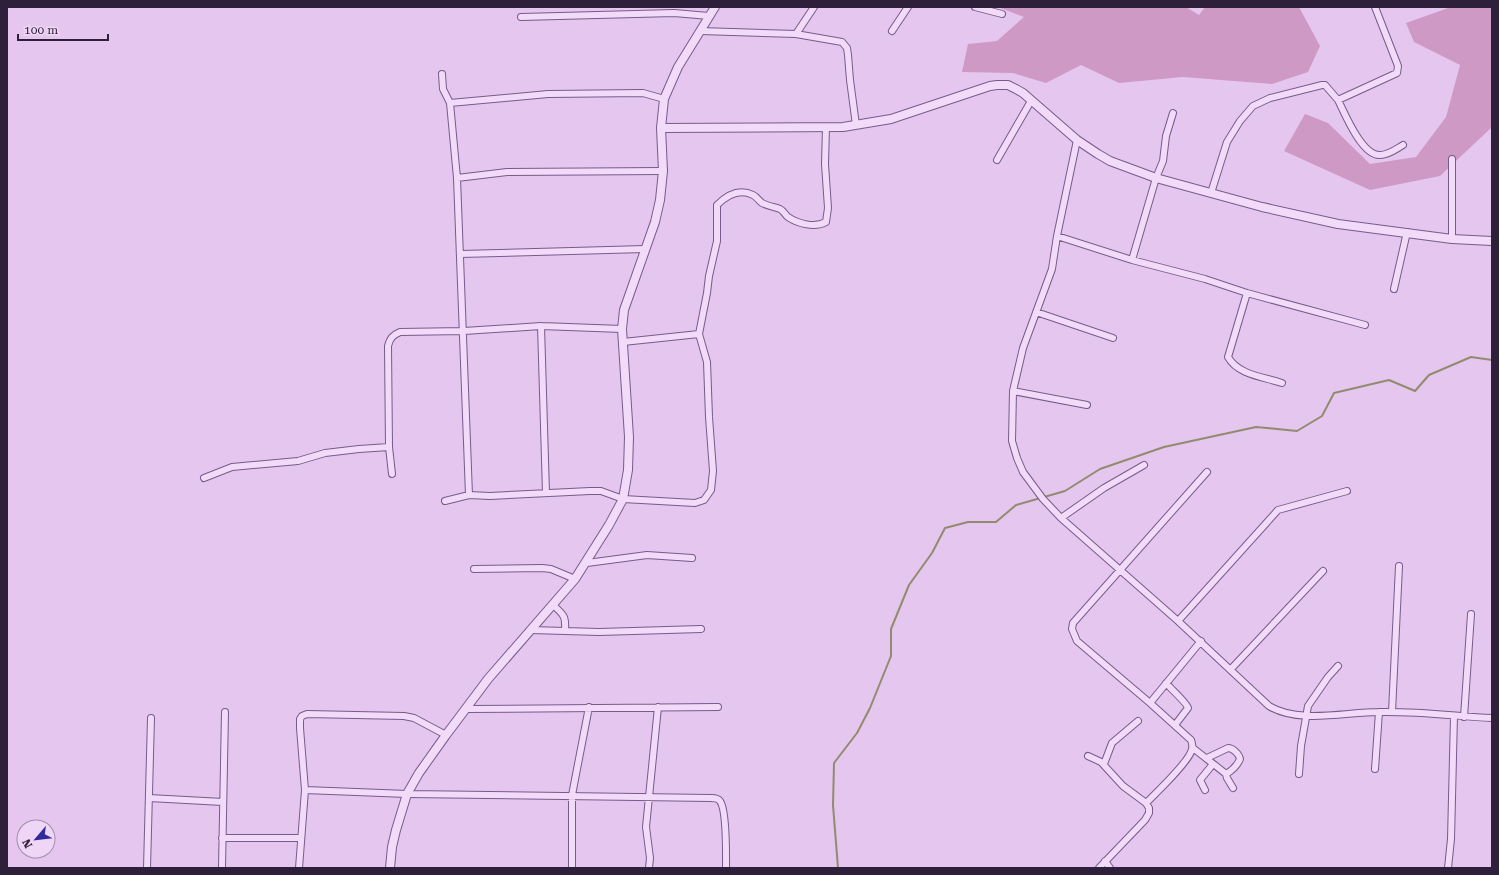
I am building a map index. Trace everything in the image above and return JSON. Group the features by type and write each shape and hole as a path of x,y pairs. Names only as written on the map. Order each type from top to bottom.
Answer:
{"street":[{"path":"390,868 392,847 407,794 419,774 488,679 553,605 587,563 610,525 623,498 628,470 629,437 622,329 624,310 655,222 660,200 662,171 661,128 664,98 678,67 715,7"},
{"path":"796,34 814,7"},
{"path":"892,31 908,7"},
{"path":"975,7 1002,14"},
{"path":"1338,100 1395,74 1398,70 1375,7"},
{"path":"521,17 674,13 709,16"},
{"path":"700,31 796,34 840,41 845,45 848,55 856,125"},
{"path":"442,74 443,89 450,103 457,178 464,331 469,495"},
{"path":"661,128 843,127 891,119 997,85 1008,85 1016,88 1078,140 1098,154 1110,161 1156,178 1338,224 1452,239 1492,241"},
{"path":"1211,193 1227,142 1240,121 1255,104 1282,94 1325,85 1338,100 1356,135 1369,152 1379,156 1387,154 1403,145"},
{"path":"450,103 548,94 643,93 664,98"},
{"path":"997,160 1032,101"},
{"path":"1132,260 1156,178 1163,161 1166,136 1173,113"},
{"path":"445,501 469,495 601,491 623,498 695,503 704,500 711,490 714,471 709,417 707,362 699,334 709,276 717,242 717,205 735,192 748,194 762,202 780,209 790,219 818,226 826,222 828,208 825,164 826,127"},
{"path":"1078,140 1057,236 1052,269 1045,292 1023,348 1013,390 1012,441 1023,472 1041,497 1061,518 1201,641 1269,706 1284,713 1306,716 1392,712 1492,718"},
{"path":"1452,159 1452,239"},
{"path":"457,178 507,172 662,171"},
{"path":"1394,289 1407,232"},
{"path":"1057,236 1132,260 1205,279 1247,293 1365,325"},
{"path":"460,254 645,249"},
{"path":"1247,293 1228,357 1234,367 1282,383"},
{"path":"1036,312 1113,338"},
{"path":"392,474 389,447 388,346 389,340 396,334 400,332 464,331 541,326 622,329"},
{"path":"541,326 546,493"},
{"path":"623,342 699,334"},
{"path":"1013,390 1087,405"},
{"path":"204,478 232,467 298,460 325,453 389,447"},
{"path":"1061,518 1104,488 1144,465"},
{"path":"1146,803 1175,774 1193,748 1193,744 1191,740 1150,702 1077,641 1072,629 1073,623 1207,472"},
{"path":"1178,621 1278,510 1347,491"},
{"path":"587,563 647,555 692,558"},
{"path":"1392,712 1399,566"},
{"path":"474,569 542,568 550,569 575,579"},
{"path":"1231,669 1323,571"},
{"path":"553,605 564,614 566,618 565,631"},
{"path":"1464,717 1471,614"},
{"path":"531,630 599,632 701,629"},
{"path":"1150,702 1201,641"},
{"path":"1299,774 1301,746 1308,706 1328,677 1338,666"},
{"path":"1166,684 1187,704 1188,708 1175,725"},
{"path":"467,709 718,706"},
{"path":"572,868 572,796 589,707"},
{"path":"649,868 650,858 646,827 658,707"},
{"path":"222,868 225,712"},
{"path":"1375,769 1379,712"},
{"path":"299,868 305,790 300,719 304,715 404,716 414,718 446,735"},
{"path":"1448,868 1451,839 1454,716"},
{"path":"147,868 151,718"},
{"path":"1104,764 1112,743 1138,721"},
{"path":"1193,748 1208,758 1226,774 1233,788"},
{"path":"1208,758 1228,748 1238,754 1240,759 1232,770 1226,774"},
{"path":"1088,756 1097,759 1104,764 1123,786 1146,803 1149,808 1148,816 1099,868"},
{"path":"1206,790 1200,780 1213,764"},
{"path":"305,790 407,794 717,799 721,802 724,809 726,868"},
{"path":"149,798 223,802"},
{"path":"222,838 301,838"},
{"path":"1105,861 1110,868"}],"shaded area":[{"path":"998,7 1186,7 1199,15 1205,7 1299,7 1320,46 1308,72 1272,84 1183,77 1119,83 1081,65 1046,83 1013,73 962,72 968,44 997,41 1024,17"},
{"path":"1451,7 1492,7 1492,123 1491,128 1440,176 1370,190 1284,151 1305,114 1328,123 1370,164 1416,157 1446,117 1460,65 1414,42 1406,23"}],"waterway":[{"path":"838,868 833,805 834,763 857,733 870,708 891,656 891,629 909,585 932,553 945,528 968,522 996,522 1016,505 1065,491 1100,469 1164,447 1256,427 1297,431 1322,416 1334,393 1389,380 1415,391 1429,375 1471,357 1492,360"}]}
